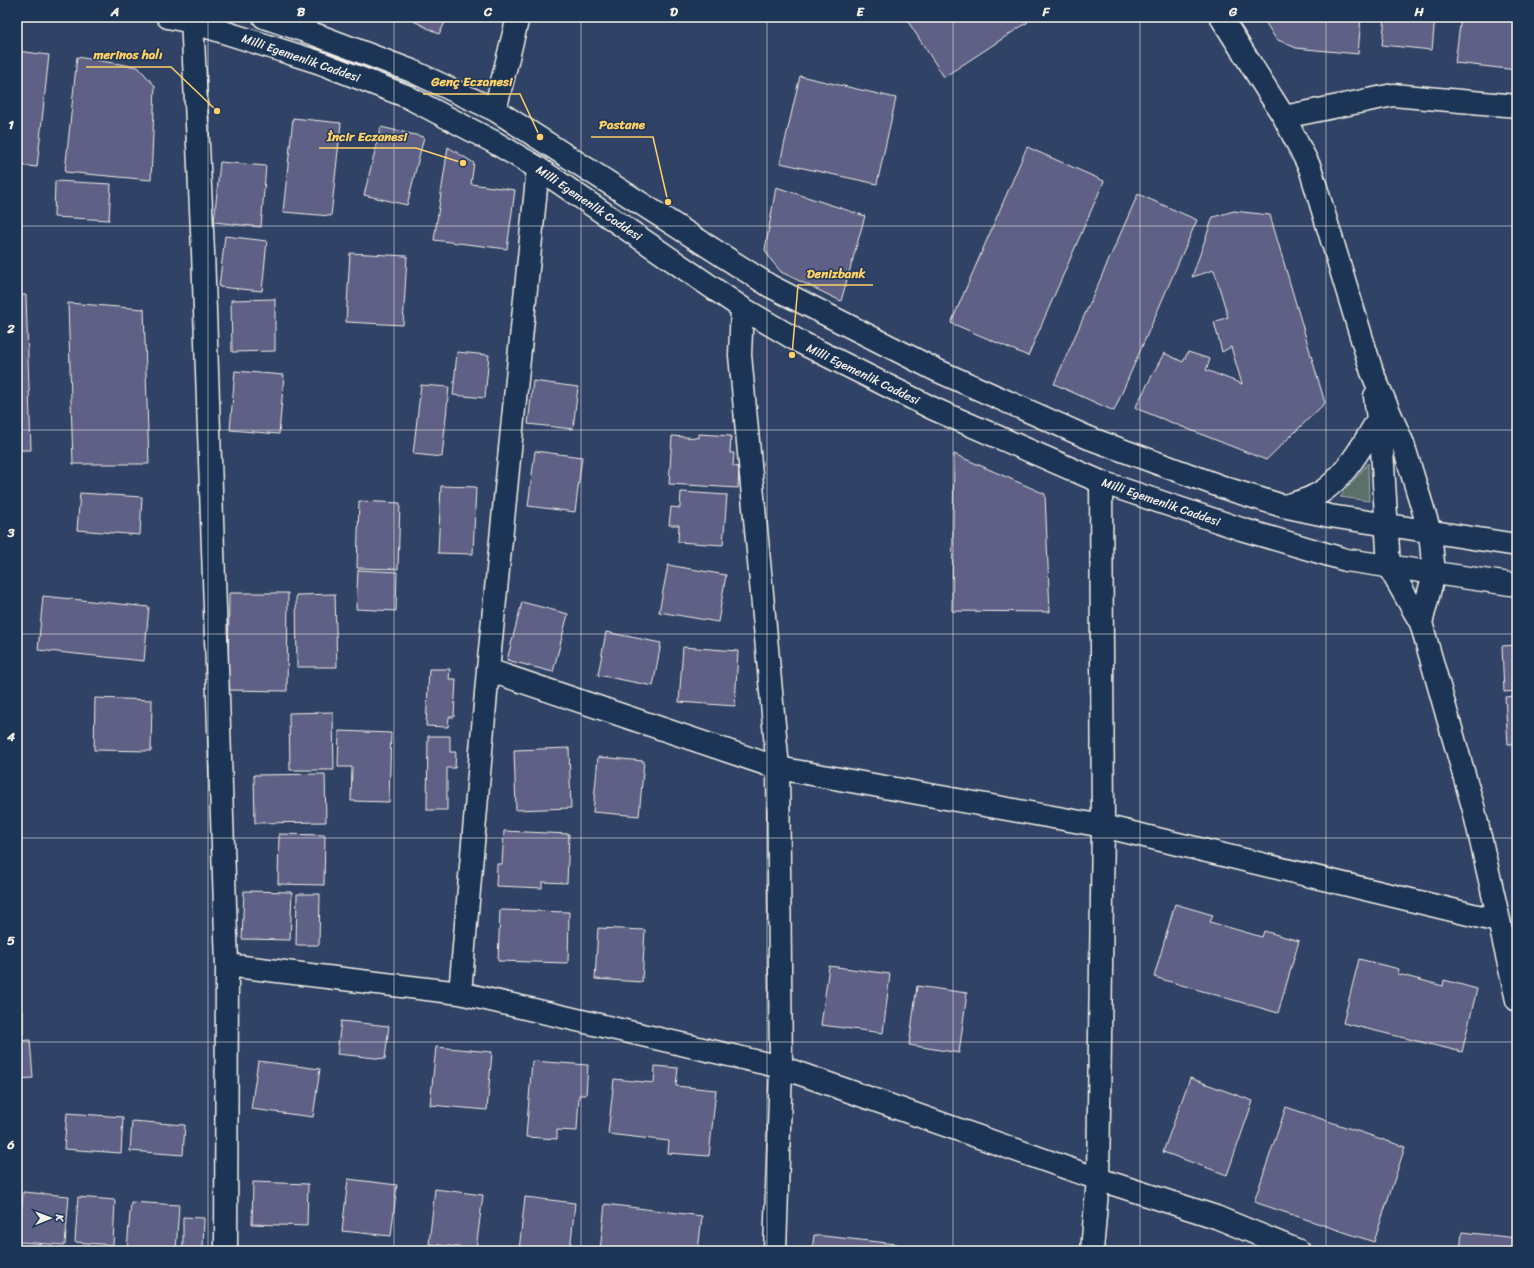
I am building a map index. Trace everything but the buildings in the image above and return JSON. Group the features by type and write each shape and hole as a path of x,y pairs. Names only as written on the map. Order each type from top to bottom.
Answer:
{"street":[{"name":"Milli Egemenlik Caddesi","path":"168,17 192,20 318,62 406,96 494,142 538,168 742,308 800,342 934,409 1102,482 1338,558 1517,586"},
{"path":"264,17 412,71 495,110 770,286 936,370 1089,438 1228,489 1283,506 1330,516 1517,545"},
{"path":"495,110 518,17"},
{"path":"1221,17 1284,116 1310,168 1372,372 1403,444 1430,532 1434,573 1421,623"},
{"path":"192,20 203,268 226,965 226,1251"},
{"path":"1284,116 1393,95 1517,106"},
{"path":"460,993 488,670 538,168"},
{"path":"742,308 740,356 778,768 781,1067 775,1251"},
{"path":"1372,372 1382,449 1389,567 1421,623 1474,810 1517,1000"},
{"path":"1283,506 1315,496 1333,483 1358,454 1378,419"},
{"path":"1092,1251 1098,1179 1103,826 1102,482"},
{"path":"488,670 778,768 1103,826 1498,921"},
{"path":"226,965 460,993 781,1067 1098,1179 1216,1217 1299,1251"}],"green space":[{"path":"1368,463 1369,501 1340,497"}],"place":[{"name":"merinos halı","path":"217,111"},
{"name":"Genç Eczanesi","path":"540,137"},
{"name":"İncir Eczanesi","path":"463,163"},
{"name":"Pastane","path":"668,202"},
{"name":"Denizbank","path":"792,355"}]}
